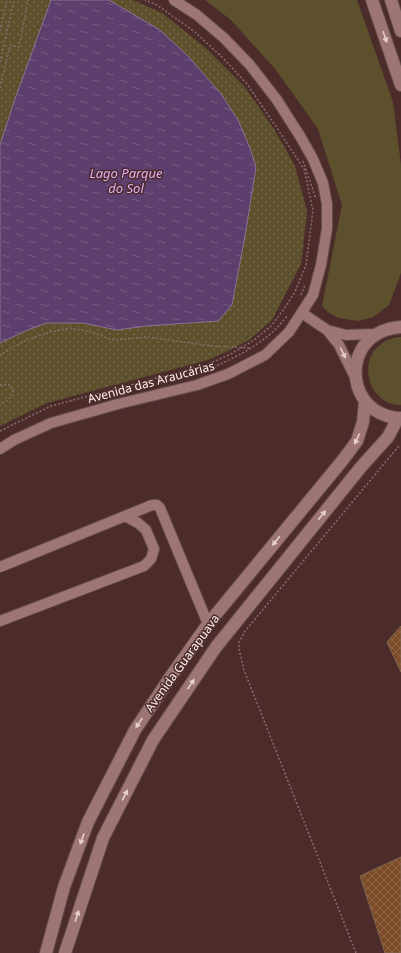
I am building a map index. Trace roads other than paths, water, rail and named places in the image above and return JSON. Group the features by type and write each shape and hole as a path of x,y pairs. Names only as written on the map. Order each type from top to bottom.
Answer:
{"street":[{"name":"Avenida das Araucárias","path":"0,449 14,440 50,423 118,404 197,385 228,374 265,355 289,332 313,295 321,265 327,229 327,204 323,183 316,165 300,136 277,100 250,65 224,38 197,15 174,0"},
{"path":"372,0 401,85"},
{"path":"391,0 401,31"},
{"path":"302,312 327,330 339,345 355,378 358,390 365,402 374,410 386,416 400,419"},
{"path":"355,378 356,365 366,342 401,317"},
{"path":"327,330 346,335 382,332 401,327"},
{"name":"Avenida Guarapuava","path":"46,953 64,887 92,815 135,730 208,624 357,441 363,422 365,402"},
{"name":"Avenida Guarapuava","path":"65,953 103,838 153,740 216,647 361,467 388,437 400,419"},
{"path":"0,567 152,505 157,505 160,508 208,624"},
{"path":"0,621 144,566 151,559 154,549 146,530 138,523 125,516"}],"water":[{"name":"Lago Parque do Sol","path":"51,0 109,0 160,30 188,56 221,94 238,120 256,167 232,305 218,321 146,326 117,330 83,323 46,323 0,343 0,145"}]}
